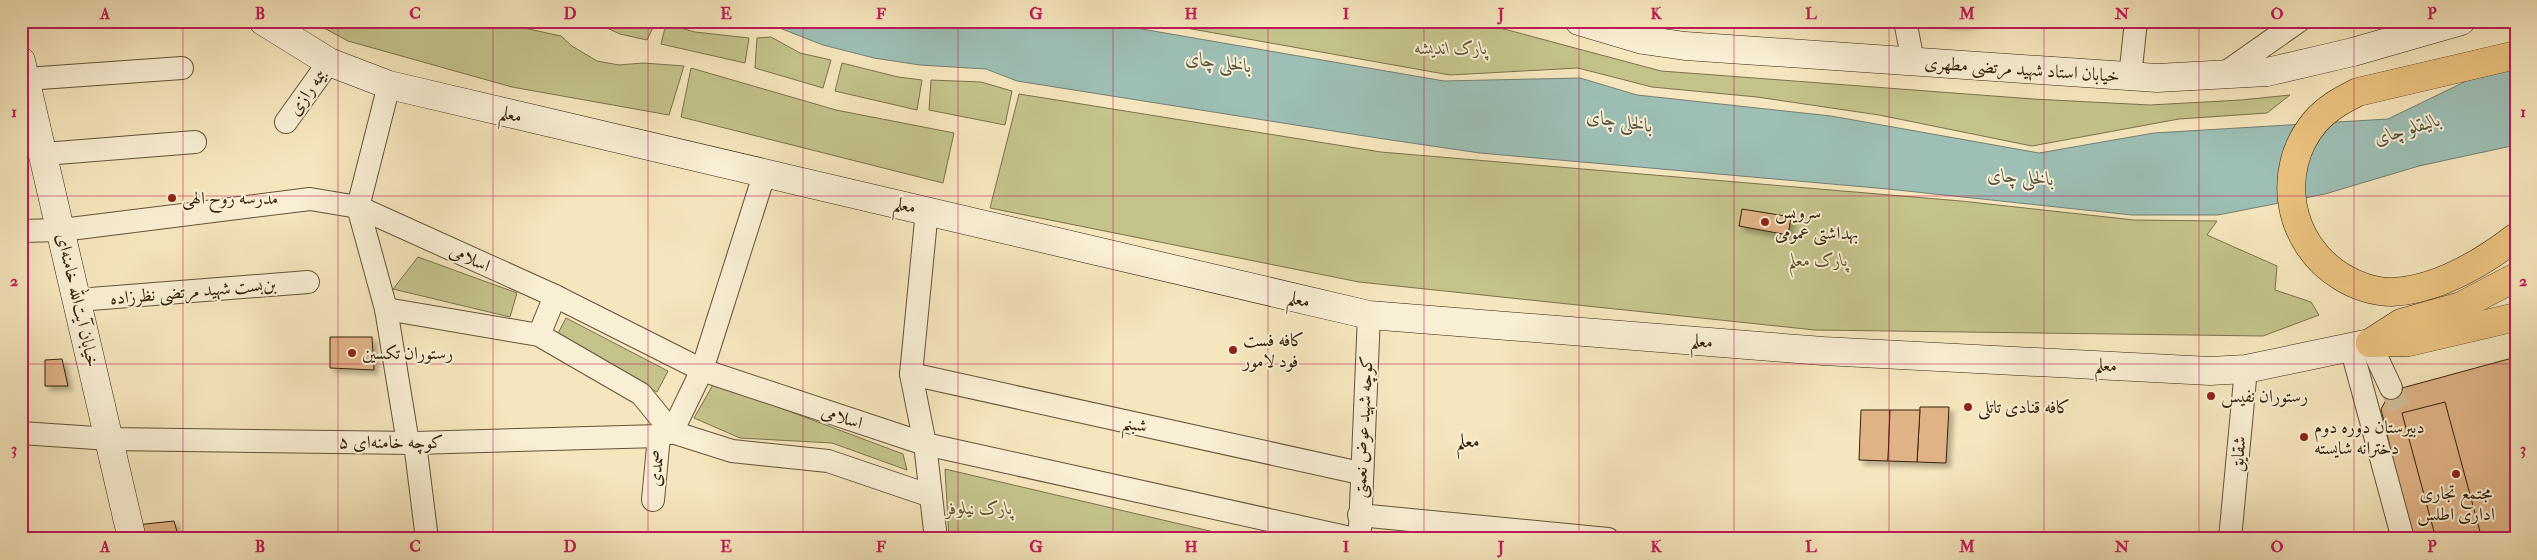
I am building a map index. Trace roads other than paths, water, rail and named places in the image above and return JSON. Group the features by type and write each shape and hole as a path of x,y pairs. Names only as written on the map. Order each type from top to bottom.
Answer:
{"main road":[{"name":"معلم","path":"263,21 329,62 388,85 764,175 927,210 1368,315 1823,351 2210,371 2246,369 2360,345"},
{"name":"خیابان استاد شهید مرتضی مطهری","path":"1579,21 1643,40 1686,46 2130,77 2267,72 2309,64 2461,21"},
{"path":"2516,55 2358,92 2342,100 2328,109 2305,136 2292,169 2291,187 2296,222 2311,250 2334,272 2348,281 2378,291 2404,290 2447,278 2487,258 2516,237"},
{"name":"خیابان آیت‌الله خامنه‌ای","path":"24,70 132,539"},
{"path":"2360,345 2401,323 2461,306 2516,277"},
{"path":"2360,345 2409,342 2516,317"}],"street":[{"path":"1904,21 1913,61"},
{"path":"2130,77 2136,21"},
{"path":"2222,75 2299,21"},
{"name":"بیمه رازی","path":"286,122 329,62"},
{"path":"24,70 182,68"},
{"path":"388,85 358,207 386,309 428,539"},
{"path":"44,154 195,142"},
{"name":"صمدی","path":"653,500 666,434 702,370 764,175"},
{"name":"اسلامی","path":"21,230 62,230 310,199 358,207 554,296 702,370 925,444 1355,539"},
{"path":"927,210 911,374 925,444 936,539"},
{"name":"بن‌بست شهید مرتضی نظرزاده","path":"78,300 308,282"},
{"path":"539,335 554,296"},
{"path":"386,309 539,335 641,394 666,434 732,451 828,462 931,496"},
{"name":"کوچه شهید عوض نعمتی","path":"1360,539 1360,473 1368,315"},
{"path":"2360,345 2391,388"},
{"path":"2360,345 2404,539"},
{"name":"شقایق","path":"2230,539 2246,369"},
{"name":"شبنم","path":"911,374 1360,473"},
{"name":"کوچه خامنه‌ای ۵","path":"21,433 110,439 411,443 666,434"},
{"path":"1359,515 1608,539"}],"water":[{"path":"705,21 1095,21 1444,81 1580,78 1637,95 1831,116 2039,153 2154,133 2388,119 2516,57 2516,145 2419,166 2325,194 2218,215 2132,215 1888,189 1480,153 1017,81 986,69 920,65 874,58 823,45 777,27 738,26"}],"tunnel":[{"path":"2391,388 2402,413"}],"place":[{"name":"مدرسه روح الهی","path":"172,198"},
{"name":"سرویس بهداشتی عمومی","path":"1765,222"},
{"name":"کافه فست فود لامور","path":"1233,350"},
{"name":"رستوران تکسین","path":"352,353"},
{"name":"رستوران نفیس","path":"2211,396"},
{"name":"کافه قنادی تاتلی","path":"1968,407"},
{"name":"دبیرستان دوره دوم دخترانه شایسته","path":"2304,437"},
{"name":"مجتمع تجاری اداری اطلس","path":"2456,474"}],"district":[{"name":"معلم","path":"1468,440"}],"park label":[{"name":"پارک اندیشه","path":"1451,48"},
{"name":"پارک معلم","path":"1818,260"},
{"name":"پارک نیلوفر","path":"979,508"}],"water label":[{"name":"بالخلی چای","path":"1219,61"},
{"name":"بالخلی چای","path":"1620,120"},
{"name":"بالیقلو چای","path":"2407,128"},
{"name":"بالخلی چای","path":"2021,176"}]}
